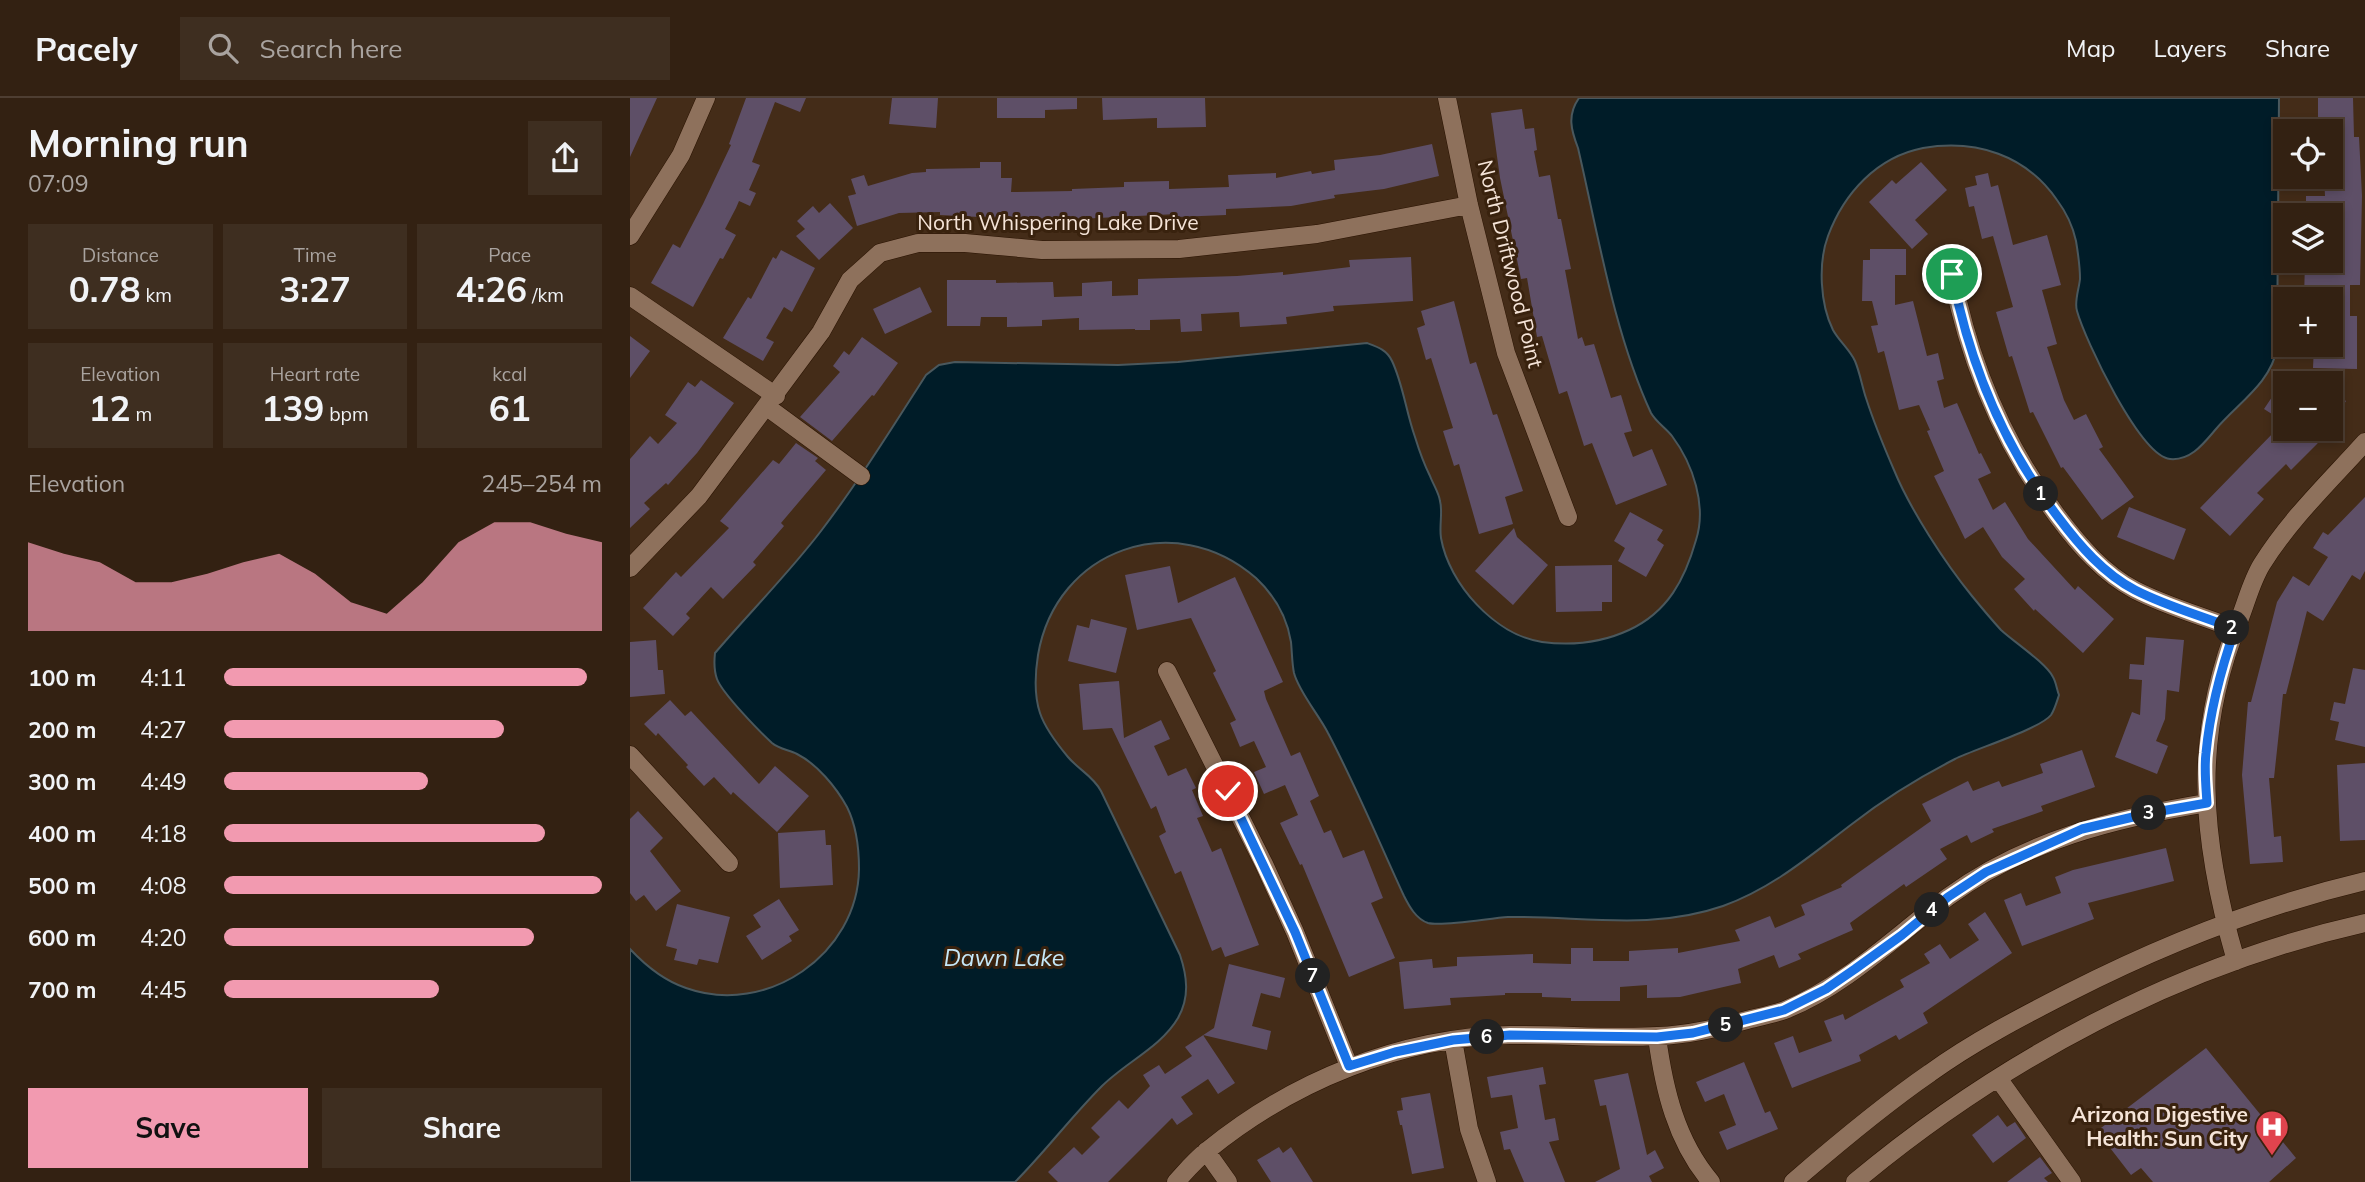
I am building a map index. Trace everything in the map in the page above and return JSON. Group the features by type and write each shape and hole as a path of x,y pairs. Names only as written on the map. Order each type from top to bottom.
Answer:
{"street":[{"path":"630,236 681,155 706,98"},
{"name":"North Driftwood Point","path":"1447,98 1469,205 1506,353 1568,517"},
{"name":"North Whispering Lake Drive","path":"630,568 699,496 821,332 850,280 880,253 918,243 965,243 1042,250 1178,249 1317,234 1469,205"},
{"path":"1952,274 1973,355 2012,448 2042,496 2076,541 2110,574 2135,590 2235,629"},
{"path":"630,296 771,401 862,476"},
{"path":"2236,961 2211,853 2207,803 2205,755 2222,668 2261,566 2296,518 2365,442"},
{"path":"1167,671 1264,864 1295,932 1349,1066"},
{"path":"630,755 729,863"},
{"path":"1176,1182 1206,1151 1284,1098 1349,1066 1395,1052 1453,1040 1510,1035 1657,1037 1693,1033 1784,1010 1826,989 1902,935 1948,897 1986,872 2082,829 2207,803"},
{"path":"1793,1182 1906,1090 1984,1039 2110,971 2225,922 2365,881"},
{"path":"1855,1182 1917,1131 1998,1078 2086,1027 2236,961 2337,929 2365,923"},
{"path":"1657,1037 1662,1076 1671,1111 1684,1141 1711,1182"},
{"path":"1453,1040 1469,1129 1488,1182"},
{"path":"1998,1078 2073,1182"},
{"path":"1206,1151 1228,1182"}],"water":[{"name":"Dawn Lake","path":"1579,98 2279,98 2279,119 2273,119 2273,189 2278,189 2278,203 2273,203 2273,273 2278,273 2277,287 2273,287 2274,360 2261,382 2202,445 2191,454 2178,459 2170,459 2158,453 2144,439 2115,395 2077,311 2080,270 2071,225 2045,184 2015,161 1981,149 1962,146 1923,148 1891,159 1864,179 1853,192 1843,205 1828,236 1822,271 1825,308 1835,334 1855,361 1872,417 1901,485 1929,535 1972,596 2001,630 2037,659 2053,677 2059,695 2051,715 2034,726 1955,759 1915,781 1775,880 1723,906 1696,914 1643,920 1508,917 1428,923 1416,915 1406,900 1338,753 1300,688 1294,673 1286,624 1279,607 1268,592 1256,578 1224,557 1190,545 1156,543 1123,550 1094,565 1068,588 1049,618 1038,655 1036,692 1040,713 1052,736 1101,791 1180,955 1186,979 1186,994 1182,1010 1171,1028 1153,1046 1102,1086 1015,1182 630,1182 630,949 656,972 686,988 717,995 747,994 776,986 803,971 825,952 843,928 855,900 858,854 855,830 847,807 819,770 804,758 772,743 733,703 717,679 715,653 821,531 862,474 926,375 939,365 955,362 1118,365 1178,362 1367,343 1385,352 1396,370 1418,447 1439,498 1441,538 1446,555 1464,589 1491,618 1524,637 1565,644 1597,641 1629,630 1643,623 1664,604 1680,581 1692,554 1699,527 1699,500 1686,459 1672,436 1651,413 1627,350 1608,283 1572,129 1575,104"}],"building":[{"path":"630,98 657,98 630,157"},
{"path":"746,98 806,98 800,112 775,102 752,162 760,165 749,190 756,193 750,206 739,201 725,229 736,235 693,307 651,283 673,244 680,248 703,204 731,145 729,144"},
{"path":"892,98 938,98 936,128 889,124"},
{"path":"997,98 1077,98 1077,109 1045,110 1045,118 997,118"},
{"path":"1102,98 1205,98 1206,127 1157,128 1157,118 1103,120"},
{"path":"2318,98 2353,98 2354,137 2359,137 2362,196 2360,285 2350,285 2350,316 2357,316 2357,369 2313,368 2313,357 2343,357 2343,287 2304,287 2305,273 2343,273 2343,203 2306,203 2306,196 2325,196 2325,189 2343,189 2343,119 2318,117"},
{"path":"1522,109 1525,129 1534,128 1537,150 1534,151 1539,177 1550,175 1558,219 1561,219 1571,269 1565,270 1578,339 1582,337 1585,346 1594,344 1611,398 1621,395 1632,431 1624,433 1633,457 1652,449 1667,485 1616,505 1592,443 1584,446 1567,391 1559,394 1542,336 1537,337 1527,278 1521,279 1500,178 1491,113"},
{"path":"1432,144 1439,176 1384,189 1334,195 1335,198 1291,206 1226,209 1226,215 1177,217 1177,214 1019,222 1019,219 940,215 940,212 899,213 857,226 848,196 856,194 851,179 864,175 868,186 912,173 926,172 926,169 980,168 980,162 1001,162 1001,178 1012,178 1011,192 1124,187 1124,182 1169,181 1169,189 1229,187 1228,175 1276,173 1276,178 1311,171 1312,174 1335,170 1334,160 1380,155"},
{"path":"1921,162 1947,190 1915,220 1928,234 1912,249 1869,202 1892,180 1896,184"},
{"path":"1988,173 1991,187 1998,185 2013,245 2047,235 2061,285 2042,290 2057,344 2047,347 2064,400 2074,420 2086,414 2103,447 2099,449 2134,497 2102,520 2063,467 2061,468 2033,412 2030,413 2012,356 2009,357 1996,312 2013,307 1993,236 1982,239 1974,206 1969,207 1965,188 1977,185 1975,176"},
{"path":"830,203 853,228 819,260 796,236 805,229 797,221 813,206 819,213"},
{"path":"1870,249 1906,249 1906,275 1895,275 1895,305 1913,301 1927,356 1938,353 1944,379 1937,381 1944,408 1957,403 1979,454 1981,453 1991,473 1978,479 1993,510 2005,502 2028,539 2075,590 2078,586 2114,619 2083,653 2035,609 2034,611 2014,589 2025,579 2002,557 1983,527 1965,539 1934,476 1944,471 1919,405 1899,410 1884,351 1878,353 1871,326 1878,325 1872,301 1862,301 1863,260 1870,260"},
{"path":"781,250 815,268 792,312 784,307 766,338 774,342 763,361 723,338 748,297 751,299 773,257 776,259"},
{"path":"1411,257 1413,301 1333,306 1334,311 1286,317 1287,324 1240,327 1239,312 1201,314 1202,331 1181,332 1180,319 1150,320 1150,330 1079,330 1079,318 1042,320 1042,326 1007,327 1007,317 981,317 980,326 947,326 947,280 1053,282 1054,297 1082,296 1082,283 1112,281 1112,296 1138,295 1138,279 1283,272 1283,275 1350,267 1349,260"},
{"path":"920,287 932,312 885,334 873,309"},
{"path":"1454,301 1470,364 1476,362 1493,415 1497,414 1523,491 1505,497 1513,524 1479,534 1459,464 1454,466 1443,431 1453,428 1431,358 1426,360 1417,328 1425,325 1421,311"},
{"path":"630,336 650,351 630,378"},
{"path":"862,337 898,363 874,396 872,395 832,441 800,417 840,372 833,366 844,351 849,355"},
{"path":"701,380 734,403 697,453 668,485 666,483 644,503 650,509 630,528 630,459 650,436 658,444 677,423 665,415 688,382 695,387"},
{"path":"2273,396 2273,415 2264,409"},
{"path":"2273,433 2273,441 2319,441 2291,470 2286,464 2257,493 2264,499 2230,536 2200,508"},
{"path":"796,443 818,458 815,461 826,470 781,523 784,526 753,562 756,565 723,599 711,587 686,614 690,618 673,636 643,608 676,572 681,577 729,528 720,521 773,460 779,464"},
{"path":"2365,497 2365,571 2360,580 2352,575 2323,621 2307,611 2286,694 2283,694 2274,778 2269,778 2274,837 2281,836 2283,862 2250,864 2242,775 2248,702 2251,702 2277,602 2293,576 2309,586 2328,557 2313,548 2323,532 2328,535"},
{"path":"2129,507 2186,529 2174,560 2117,537"},
{"path":"1630,512 1663,530 1657,540 1664,545 1646,577 1618,561 1625,548 1614,541"},
{"path":"1514,528 1517,537 1548,565 1513,605 1475,571"},
{"path":"1612,565 1612,602 1602,602 1602,611 1556,612 1555,566"},
{"path":"1170,566 1178,603 1235,577 1283,682 1264,691 1266,699 1291,756 1300,752 1319,796 1310,801 1324,833 1331,830 1343,858 1364,850 1383,898 1371,903 1395,958 1349,977 1302,864 1300,865 1280,823 1298,815 1285,785 1264,794 1254,772 1266,767 1254,741 1240,747 1230,723 1236,720 1191,618 1137,630 1125,575"},
{"path":"1091,619 1127,628 1116,673 1068,661 1077,625 1089,628"},
{"path":"2146,637 2184,640 2179,692 2167,690 2165,719 2156,741 2168,746 2157,774 2115,757 2132,712 2140,715 2142,680 2129,679 2130,664 2144,665"},
{"path":"656,640 658,670 663,670 665,694 630,697 630,642"},
{"path":"2353,668 2365,670 2365,747 2335,740 2339,722 2330,720 2334,702 2345,704"},
{"path":"1119,681 1124,738 1161,720 1170,739 1154,746 1168,776 1186,768 1196,788 1192,790 1203,816 1197,818 1212,852 1221,848 1259,945 1225,957 1221,947 1212,951 1181,871 1175,874 1159,836 1166,832 1156,806 1151,809 1112,728 1083,730 1079,684"},
{"path":"670,700 685,716 691,711 759,784 775,766 809,796 777,832 733,792 731,795 714,777 704,786 658,733 656,736 644,724"},
{"path":"2082,750 2095,787 2041,806 2043,811 1992,829 1994,832 1971,843 1967,835 1940,849 1947,859 1906,887 1904,884 1850,923 1853,930 1798,954 1801,959 1779,968 1774,955 1738,969 1741,983 1680,997 1647,998 1647,985 1620,987 1620,1001 1571,1001 1571,998 1542,997 1542,993 1505,993 1450,998 1451,1005 1404,1009 1399,962 1432,959 1433,968 1457,966 1457,957 1533,954 1533,963 1571,964 1571,948 1593,948 1593,961 1629,961 1629,951 1678,948 1678,953 1740,941 1735,930 1770,916 1775,928 1805,915 1801,905 1842,887 1841,885 1931,821 1922,804 1968,781 1973,791 1999,781 2002,787 2043,773 2040,764"},
{"path":"2365,763 2365,840 2340,841 2337,765"},
{"path":"638,811 663,838 650,851 681,891 656,911 644,895 636,901 630,893 630,819"},
{"path":"825,830 826,845 831,845 833,885 780,888 778,833"},
{"path":"2166,848 2174,881 2088,903 2094,919 2022,946 2004,900 2021,893 2026,906 2061,893 2055,877 2073,870"},
{"path":"779,899 799,930 789,936 792,941 762,960 746,936 761,927 753,915"},
{"path":"677,904 730,917 718,963 699,959 697,965 674,960 677,949 666,946"},
{"path":"1985,912 2012,953 1923,1013 1928,1023 1899,1040 1896,1035 1859,1055 1861,1061 1792,1088 1774,1043 1793,1036 1799,1053 1832,1041 1824,1021 1843,1014 1845,1020 1904,987 1900,980 1930,963 1924,954 1940,944 1950,959 1979,940 1968,924"},
{"path":"1229,964 1285,978 1280,998 1261,993 1252,1026 1271,1031 1267,1050 1203,1035 1214,1028"},
{"path":"1203,1035 1235,1083 1218,1094 1208,1079 1181,1097 1193,1114 1177,1125 1172,1118 1108,1182 1058,1182 1048,1172 1074,1147 1082,1155 1100,1137 1091,1128 1119,1100 1128,1109 1150,1086 1143,1075 1159,1065 1165,1074 1192,1056 1185,1047"},
{"path":"2206,1048 2296,1158 2269,1182 2153,1182 2141,1168 2131,1175 2097,1131"},
{"path":"1744,1062 1765,1113 1770,1111 1778,1129 1727,1150 1719,1132 1736,1125 1724,1094 1705,1102 1696,1082"},
{"path":"1543,1067 1546,1084 1539,1085 1545,1120 1555,1118 1559,1140 1549,1142 1565,1182 1524,1182 1510,1149 1504,1150 1500,1132 1518,1128 1512,1095 1491,1098 1487,1077"},
{"path":"1628,1073 1647,1155 1655,1150 1664,1168 1649,1176 1652,1182 1595,1182 1620,1169 1606,1105 1600,1106 1594,1080"},
{"path":"1430,1093 1444,1168 1412,1174 1397,1111 1403,1110 1401,1098"},
{"path":"1998,1115 2007,1127 2015,1122 2026,1138 1993,1163 1972,1135"},
{"path":"1279,1147 1283,1153 1291,1147 1313,1182 1271,1182 1257,1160"},
{"path":"2040,1157 2052,1173 2044,1178 2048,1182 2007,1182"}],"place":[{"name":"Arizona Digestive Health: Sun City","path":"2272,1157"}],"route":[{"path":"1228,791 1295,932 1349,1066 1395,1052 1453,1040 1510,1035 1657,1037 1693,1033 1784,1010 1826,989 1902,935 1948,897 1986,872 2082,829 2207,803 2205,755 2222,668 2235,629 2135,590 2110,574 2076,541 2042,496 2012,448 1988,397 1959,309 1952,274"}]}
